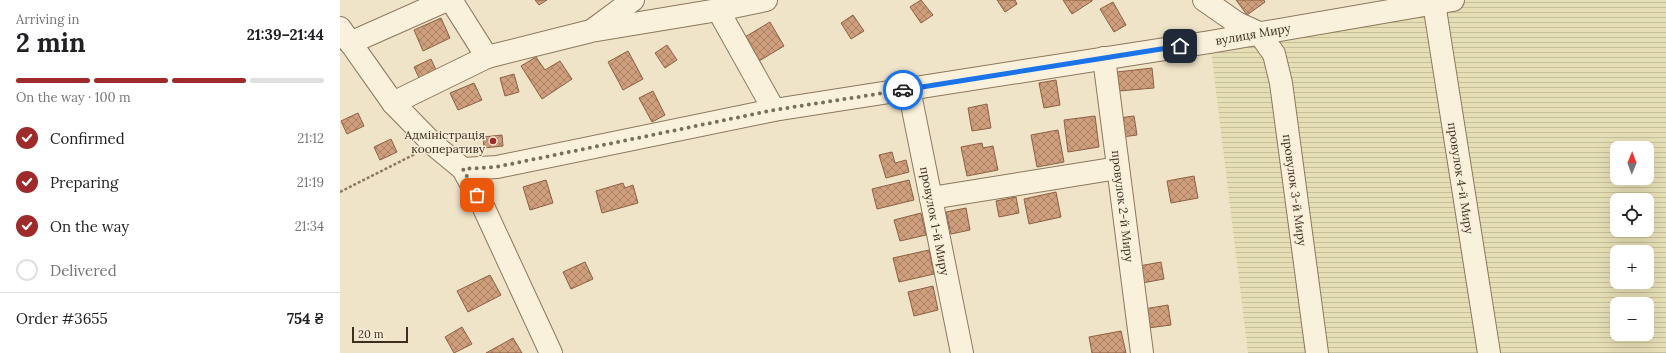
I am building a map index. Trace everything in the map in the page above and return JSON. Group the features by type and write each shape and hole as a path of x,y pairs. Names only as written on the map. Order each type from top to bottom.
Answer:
{"street":[{"path":"447,0 345,36 393,103 434,145 463,169 485,210 551,353"},
{"path":"451,0 487,57"},
{"path":"591,31 633,0"},
{"path":"393,103 487,57 591,31 718,10 766,0"},
{"path":"1204,0 1237,24 1260,33"},
{"name":"вулиця Миру","path":"463,169 502,166 774,110 1260,33 1443,2"},
{"name":"провулок 4-й Миру","path":"1443,2 1489,353"},
{"path":"718,10 774,110"},
{"name":"провулок 3-й Миру","path":"1260,33 1274,54 1281,83 1317,353"},
{"name":"провулок 2-й Миру","path":"1104,58 1142,353"},
{"name":"провулок 1-й Миру","path":"909,89 962,353"},
{"path":"931,198 1118,168"}],"path":[{"path":"340,192 434,145"}],"shaded area":[{"path":"1456,0 1666,0 1666,353 1248,353 1210,42"}],"building":[{"path":"535,0 547,0 539,5"},
{"path":"921,0 933,15 921,23 910,7"},
{"path":"997,0 1015,0 1017,4 1005,12"},
{"path":"1063,0 1092,0 1092,1 1072,14"},
{"path":"1236,0 1264,0 1265,2 1247,15"},
{"path":"1113,2 1126,25 1114,32 1100,9"},
{"path":"853,15 864,31 851,39 841,23"},
{"path":"441,18 450,38 423,51 414,30"},
{"path":"770,22 784,46 759,61 745,37"},
{"path":"667,45 677,60 665,68 655,53"},
{"path":"628,51 643,79 623,90 608,62"},
{"path":"536,57 545,70 560,61 572,79 542,99 521,66"},
{"path":"431,59 437,72 420,80 414,67"},
{"path":"1152,68 1154,88 1119,91 1117,72"},
{"path":"514,74 519,92 505,96 500,78"},
{"path":"1056,80 1060,105 1044,108 1039,83"},
{"path":"474,83 482,100 458,110 450,93"},
{"path":"653,91 665,115 652,122 639,98"},
{"path":"987,104 991,128 972,131 968,108"},
{"path":"358,113 364,126 347,134 341,121"},
{"path":"1095,116 1099,147 1068,152 1064,120"},
{"path":"1134,116 1137,135 1122,137 1119,118"},
{"path":"1058,130 1064,162 1037,167 1031,135"},
{"name":"Адміністрація кооперативу","path":"502,135 503,146 484,148 483,137"},
{"path":"391,139 397,152 380,160 374,147"},
{"path":"982,143 983,148 993,146 998,170 967,176 961,147"},
{"path":"892,152 895,163 906,160 909,172 886,178 879,155"},
{"path":"1194,176 1198,198 1171,203 1167,181"},
{"path":"546,180 553,203 530,210 523,187"},
{"path":"909,180 914,200 877,209 872,189"},
{"path":"623,183 625,188 633,185 638,203 602,213 596,191"},
{"path":"1056,192 1061,217 1029,224 1024,199"},
{"path":"1016,197 1019,213 999,217 996,201"},
{"path":"966,208 970,230 951,234 946,212"},
{"path":"921,213 926,235 900,241 894,220"},
{"path":"929,250 934,274 899,282 893,258"},
{"path":"585,262 593,279 571,289 563,272"},
{"path":"1161,262 1164,279 1142,283 1139,266"},
{"path":"490,275 501,295 468,312 457,291"},
{"path":"933,286 938,310 914,316 908,292"},
{"path":"1168,305 1171,325 1148,328 1144,309"},
{"path":"462,327 472,344 454,353 445,337"},
{"path":"1121,331 1126,353 1092,353 1089,337"},
{"path":"513,338 522,353 486,353"}],"way so far":[{"path":"477,195 463,169 496,167 774,110 903,90"}],"place":[{"name":"Адміністрація кооперативу","path":"493,141"}],"route":[{"path":"903,90 1180,46"}]}
